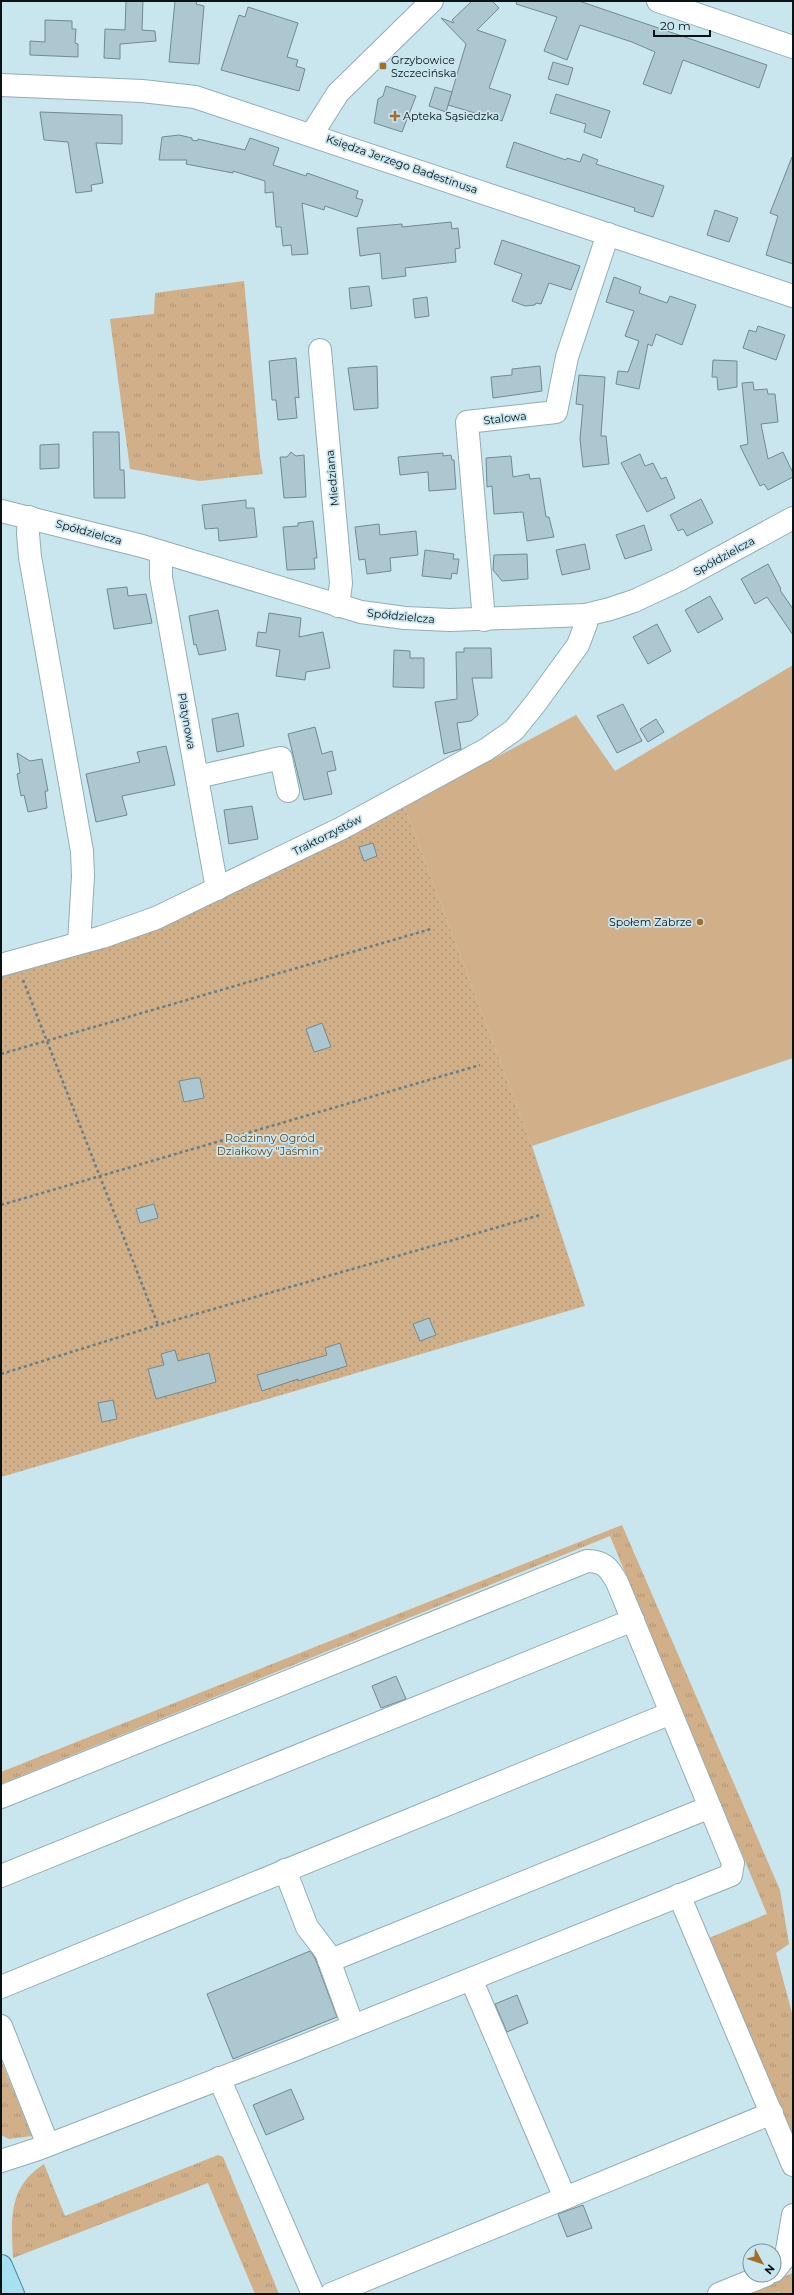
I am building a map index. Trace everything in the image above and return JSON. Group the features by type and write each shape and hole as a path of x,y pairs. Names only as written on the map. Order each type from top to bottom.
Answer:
{"main road":[{"path":"1,2266 8,2292"}],"street":[{"path":"312,134 338,94 432,1"},
{"path":"658,1 703,7 793,47"},
{"name":"Księdza Jerzego Badestinusa","path":"1,85 172,93 221,104 793,296"},
{"name":"Stalowa","path":"484,620 467,422 556,412 567,357 608,234"},
{"name":"Miedziana","path":"320,350 341,583 338,606"},
{"name":"Spółdzielcza","path":"1,511 29,516 163,553 362,612 405,618 484,620 586,615 634,601 658,591 793,518"},
{"path":"29,516 28,534 30,557 82,851 83,876 80,943"},
{"name":"Platynowa","path":"163,553 161,560 161,577 217,889"},
{"name":"Traktorzystów","path":"9,963 80,943 156,918 342,828 502,739 524,718 571,655 583,634 586,615"},
{"path":"197,777 281,758 288,791"},
{"path":"1,1797 587,1560 599,1561 608,1567 617,1582 733,1863 731,1875 353,2026 48,2145 1,2161"},
{"path":"1,1876 633,1620"},
{"path":"1,1987 671,1713"},
{"path":"329,1961 710,1807"},
{"path":"285,1870 307,1927 326,1952 353,2026"},
{"path":"679,1895 793,2165"},
{"path":"470,1979 565,2198"},
{"path":"1,2026 48,2145"},
{"path":"219,2078 314,2294"},
{"path":"331,2294 772,2113"},
{"path":"782,2261 786,2256 793,2215"},
{"path":"719,2294 746,2283"}],"path":[{"path":"1,1054 431,929"},
{"path":"9,963 46,1041 158,1325"},
{"path":"1,1205 480,1065"},
{"path":"1,1374 158,1325 540,1215"}],"green space":[{"path":"244,281 260,457 263,474 200,481 130,469 110,319 154,314 155,293"},
{"path":"793,665 793,1058 532,1146 404,806 576,715 615,771"},
{"name":"Rodzinny Ogród Działkowy \"Jaśmin\"","path":"404,806 532,1146 585,1306 1,1477 1,974 153,931"},
{"path":"622,1525 780,1890 789,1944 776,1953 793,2017 793,2138 709,1938 767,1914 610,1536 1,1784 1,1772"},
{"path":"1,2060 32,2136 9,2139 1,2135"},
{"path":"218,2155 223,2157 279,2294 255,2294 208,2183 13,2258 12,2217 14,2205 24,2183 32,2173 44,2164 65,2216"},
{"path":"793,2273 793,2294 779,2294 779,2292 774,2294 742,2294 769,2283 782,2283 782,2278"}],"building":[{"path":"126,1 143,1 142,30 155,31 156,41 120,44 120,59 104,58 105,29 125,30"},
{"path":"175,1 197,1 196,4 204,6 199,64 169,62"},
{"path":"472,1 492,1 499,8 477,30 506,40 489,88 511,95 502,121 448,105 466,44 441,18 454,23 452,20"},
{"path":"517,1 579,1 767,65 759,88 683,60 671,94 643,84 655,52 632,42 580,25 567,60 544,51 557,17 516,4"},
{"path":"248,7 298,23 287,57 298,60 296,66 305,69 299,91 221,70 239,15 245,17"},
{"path":"45,20 72,21 72,29 76,29 75,43 78,44 78,57 30,55 30,41 45,42"},
{"path":"553,62 573,68 568,85 548,79"},
{"path":"386,86 416,96 402,132 374,123 378,99 383,96"},
{"path":"435,87 452,92 446,112 429,106"},
{"path":"556,94 610,111 601,138 584,132 586,124 550,113"},
{"path":"40,112 122,115 122,144 96,143 103,183 91,185 92,191 76,193 68,142 44,140"},
{"path":"179,135 192,138 192,140 197,141 198,139 245,150 250,138 279,148 273,165 306,176 307,173 358,191 356,198 363,200 357,217 325,206 324,210 302,203 308,254 292,255 291,245 283,246 281,227 276,227 273,192 265,193 265,181 233,171 233,173 186,164 187,160 159,160 162,137"},
{"path":"514,142 566,160 567,158 580,162 583,154 598,160 596,164 664,186 653,217 634,211 635,208 506,167"},
{"path":"792,157 793,264 766,255 778,216 770,213"},
{"path":"715,210 738,218 729,242 707,235"},
{"path":"451,222 452,229 458,228 460,248 455,249 456,262 405,268 406,276 382,279 380,253 360,256 357,228 402,224 402,227"},
{"path":"502,240 580,266 571,290 549,283 541,304 536,303 535,305 525,306 512,301 522,274 494,264"},
{"path":"614,277 641,287 639,293 667,303 670,296 696,305 682,345 656,334 652,346 648,344 639,389 616,384 618,371 628,372 639,341 625,336 634,311 606,302"},
{"path":"369,286 372,306 351,309 349,288"},
{"path":"427,297 429,316 415,318 413,299"},
{"path":"758,326 785,335 776,360 743,348 749,330 756,332"},
{"path":"296,358 299,398 295,397 297,418 278,420 276,400 272,400 269,361"},
{"path":"713,360 737,361 737,387 718,390 717,377 712,377"},
{"path":"377,366 378,408 354,410 348,368"},
{"path":"540,366 542,391 493,398 491,377 512,375 512,369"},
{"path":"579,375 605,377 601,436 606,436 609,464 583,467 580,439 583,405 576,404"},
{"path":"753,382 754,390 767,389 768,394 775,394 778,422 761,424 768,459 783,452 793,473 793,477 768,490 764,484 760,486 740,446 748,444 742,383"},
{"path":"93,432 119,432 120,470 124,470 125,498 94,498"},
{"path":"59,444 59,468 40,469 40,445"},
{"path":"291,452 296,456 304,455 306,497 284,498 280,457 287,457"},
{"path":"443,453 443,456 451,455 452,460 454,460 456,489 429,491 428,472 400,475 398,457"},
{"path":"640,454 645,466 653,463 661,479 666,477 675,498 647,512 621,463"},
{"path":"511,456 513,477 529,474 530,479 540,478 546,517 549,517 554,537 527,541 523,512 494,514 492,486 487,487 486,458"},
{"path":"701,499 713,523 687,536 683,529 678,531 670,515"},
{"path":"246,500 246,508 254,508 257,537 219,541 218,528 205,529 202,505"},
{"path":"313,521 317,558 314,558 315,569 287,570 283,527 298,526 298,523"},
{"path":"379,524 380,535 416,531 418,555 390,558 391,571 367,574 365,559 359,560 355,527"},
{"path":"644,525 652,550 625,559 616,535"},
{"path":"585,544 590,569 562,575 556,550"},
{"path":"425,550 454,554 453,559 459,559 457,574 452,573 451,579 422,576"},
{"path":"527,554 528,579 502,581 493,570 494,555"},
{"path":"768,564 781,589 780,590 793,609 793,635 767,597 755,604 741,579"},
{"path":"127,587 128,596 146,594 152,623 114,629 107,589"},
{"path":"710,596 723,619 698,633 685,610"},
{"path":"218,610 226,650 199,655 196,644 194,645 189,616"},
{"path":"269,613 301,618 299,637 323,632 330,668 306,672 305,680 276,676 280,650 256,646 258,632 266,633"},
{"path":"657,624 671,651 648,664 633,637"},
{"path":"464,648 491,648 492,678 472,678 478,715 471,721 457,723 461,749 444,754 435,702 457,699 456,652 464,652"},
{"path":"394,650 410,651 410,658 424,658 424,688 393,687"},
{"path":"623,704 642,741 617,753 597,716"},
{"path":"238,713 244,746 217,752 212,719"},
{"path":"656,719 664,732 648,742 640,729"},
{"path":"315,727 322,754 332,751 336,770 327,772 332,794 304,800 288,734"},
{"path":"166,746 175,785 122,796 127,815 96,822 86,774 140,762 137,752"},
{"path":"17,753 30,761 42,759 48,791 45,791 47,808 28,812 24,795 21,796 17,774 20,773"},
{"path":"252,806 258,839 229,844 224,810"},
{"path":"373,843 377,856 364,861 359,847"},
{"path":"322,1023 331,1047 314,1052 306,1029"},
{"path":"200,1078 204,1098 184,1102 179,1081"},
{"path":"154,1204 158,1218 140,1223 136,1209"},
{"path":"429,1318 436,1335 420,1341 413,1324"},
{"path":"340,1343 347,1366 298,1381 298,1379 262,1391 257,1375 327,1355 325,1348"},
{"path":"175,1350 178,1361 209,1353 216,1382 156,1399 148,1369 164,1365 161,1354"},
{"path":"113,1400 117,1419 102,1422 98,1403"},
{"path":"396,1676 406,1699 381,1708 372,1686"},
{"path":"310,1951 315,1958 337,2017 233,2059 207,1994"},
{"path":"517,1995 528,2023 507,2032 495,2004"},
{"path":"291,2089 304,2119 266,2135 253,2105"},
{"path":"583,2205 592,2228 567,2237 558,2214"}],"place":[{"name":"Grzybowice Szczecińska","path":"383,66"},
{"name":"Apteka Sąsiedzka","path":"395,116"},
{"name":"Społem Zabrze","path":"700,922"}]}
